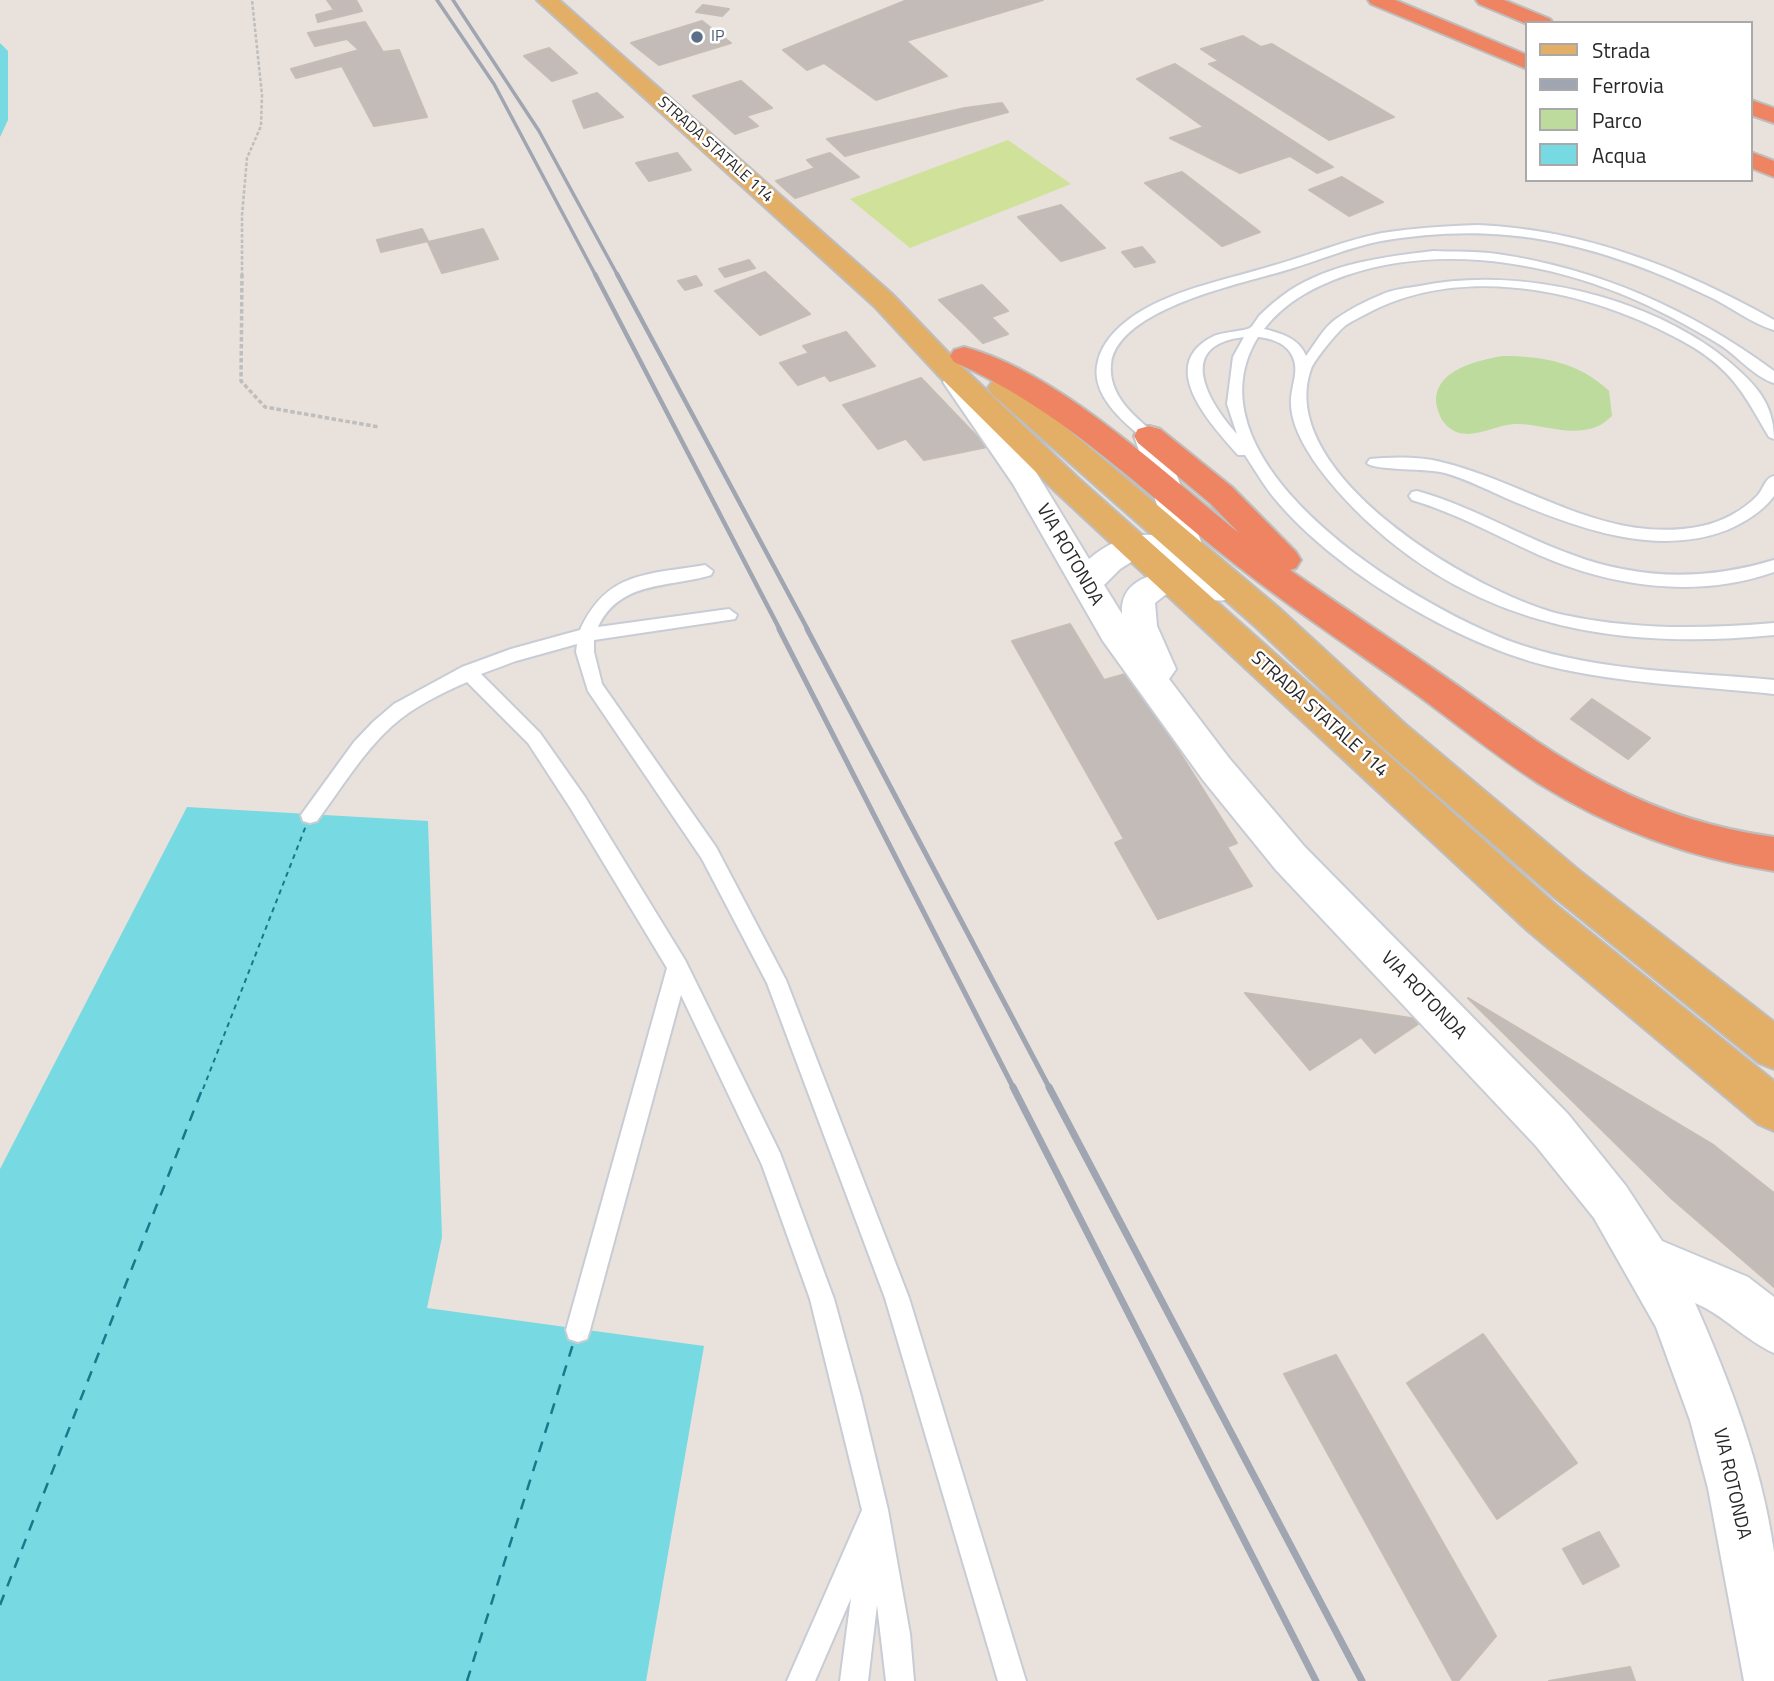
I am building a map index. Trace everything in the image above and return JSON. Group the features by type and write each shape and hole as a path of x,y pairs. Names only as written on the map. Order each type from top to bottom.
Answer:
{"highway":[{"path":"1378,0 1526,63"},
{"path":"1486,0 1537,21"},
{"path":"1753,108 1774,116"},
{"path":"1753,132 1774,139"},
{"path":"1753,160 1774,170"},
{"path":"956,362 1024,384 1055,404 1169,491 1276,578 1521,752 1615,807 1713,844 1774,854"},
{"path":"1149,436 1221,495 1289,563 1449,699"}],"main road":[{"name":"STRADA STATALE 114","path":"547,0 883,300 1187,547 1268,618 1392,734 1567,884 1774,1048"},
{"name":"STRADA STATALE 114","path":"956,362 1136,547 1173,581 1541,917 1774,1109"}],"street":[{"name":"VIA ROTONDA","path":"956,362 1115,632 1183,726 1290,858 1559,1138 1610,1202 1645,1258 1695,1360 1716,1420 1734,1488 1772,1681"},
{"path":"1149,436 1187,547"},
{"path":"1086,583 1100,566 1116,554 1136,547 1159,546 1183,561 1257,625 1392,734"},
{"path":"1173,581 1154,586 1139,598 1137,610 1142,630 1183,726"},
{"path":"1645,1258 1731,1294 1774,1328"}],"lane":[{"path":"1149,436 1127,419 1111,401 1102,382 1103,365 1109,348 1124,329 1143,314 1169,302 1380,238 1444,230 1480,229 1513,231 1552,239 1657,269 1703,288 1774,326"},
{"path":"1259,469 1243,441 1234,411 1233,384 1240,357 1254,332 1276,307 1298,290 1343,271 1409,256 1486,257 1580,277 1658,304 1704,327 1742,351 1774,378"},
{"path":"1303,369 1320,343 1347,316 1383,298 1422,286 1470,282 1540,287 1623,310 1674,331 1708,351 1741,379 1762,408 1774,434"},
{"path":"1774,629 1719,635 1654,634 1585,625 1534,614 1490,597 1462,581 1380,523 1362,508 1316,457 1303,431 1298,398 1303,369 1299,352 1291,345 1279,338 1254,332 1233,332 1217,339 1197,360 1194,373 1197,389 1208,410 1281,498 1342,551 1419,606 1472,633 1517,651 1564,662 1774,687"},
{"path":"1375,463 1401,462 1439,467 1476,478 1578,520 1617,531 1657,536 1690,534 1721,527 1752,511 1770,491 1774,481"},
{"path":"1417,496 1479,517 1526,542 1567,559 1617,573 1672,580 1716,581 1774,566"},
{"path":"705,571 635,583 611,596 597,611 586,635 585,652 594,686 709,853 776,980 897,1298 1012,1679"},
{"path":"310,815 356,752 380,725 425,694 468,672 542,644 666,622 729,615"},
{"path":"468,672 534,738 578,803 678,967 772,1161 822,1299 875,1510 896,1634 900,1681"},
{"path":"578,1330 678,967"},
{"path":"801,1681 875,1510"},
{"path":"853,1681 875,1510"}],"path":[{"path":"251,0 262,95 261,126 247,159 242,215 241,381 265,407 379,427"}],"green space":[{"path":"1008,140 1071,184 910,248 850,199"},
{"path":"1502,356 1546,359 1585,373 1609,391 1612,416 1599,426 1580,430 1514,424 1465,434 1451,429 1442,419 1437,407 1437,395 1441,385 1457,370"}],"water":[{"path":"0,43 8,51 8,120 0,137"},
{"path":"187,807 428,821 442,1237 427,1308 704,1346 646,1681 0,1681 0,1169"}],"building":[{"path":"327,0 356,0 362,11 318,22 316,15 334,10"},
{"path":"907,0 1043,0 906,41 947,76 876,100 824,63 807,70 783,50"},
{"path":"703,5 729,9 722,16 696,12"},
{"path":"702,21 731,43 659,65 631,43"},
{"path":"365,22 383,52 399,50 427,117 374,126 342,66 296,78 291,69 359,50 347,39 315,46 308,33"},
{"path":"1243,36 1261,47 1272,44 1394,117 1329,140 1209,64 1219,61 1201,49"},
{"path":"549,48 577,73 552,81 524,56"},
{"path":"1175,64 1333,167 1317,173 1290,156 1240,173 1170,138 1204,127 1137,79"},
{"path":"741,81 772,108 746,116 758,126 735,134 693,96"},
{"path":"597,93 623,117 584,128 573,101"},
{"path":"1002,103 1008,112 845,156 827,139 965,108"},
{"path":"677,153 691,170 649,181 636,163"},
{"path":"830,153 859,177 795,198 776,181 815,168 807,160"},
{"path":"1182,172 1260,232 1222,246 1145,183"},
{"path":"1342,177 1383,202 1349,216 1309,190"},
{"path":"1061,205 1105,248 1061,261 1018,217"},
{"path":"422,229 428,241 381,252 377,240"},
{"path":"483,229 498,259 442,273 428,242"},
{"path":"1142,247 1155,262 1135,267 1122,252"},
{"path":"749,260 755,268 725,277 719,269"},
{"path":"765,272 810,314 760,335 715,291"},
{"path":"696,276 702,285 685,290 678,281"},
{"path":"982,285 1008,311 966,326 939,300"},
{"path":"991,317 1008,334 983,343 966,326"},
{"path":"846,332 875,366 830,381 825,375 798,385 780,363 809,353 803,346"},
{"path":"921,378 987,447 924,460 870,396"},
{"path":"870,396 905,439 878,449 843,405"},
{"path":"1070,624 1104,680 1129,673 1237,843 1227,847 1252,886 1158,919 1115,843 1124,839 1012,641"},
{"path":"1592,699 1650,738 1628,759 1571,719"},
{"path":"1245,993 1424,1020 1375,1053 1361,1037 1310,1070"},
{"path":"1468,998 1712,1144 1774,1193 1774,1287 1671,1198"},
{"path":"1483,1334 1577,1463 1497,1519 1407,1383"},
{"path":"1336,1355 1496,1636 1458,1681 1453,1681 1284,1374"},
{"path":"1599,1532 1619,1566 1583,1584 1563,1549"},
{"path":"1630,1667 1635,1681 1549,1681"}],"ferry route":[{"path":"203,1089 307,823"},
{"path":"0,1605 203,1087"},
{"path":"467,1681 574,1341"}],"railway":[{"path":"437,0 494,84 596,276"},
{"path":"453,0 539,131 618,276"},
{"path":"595,274 780,630"},
{"path":"617,274 808,630"},
{"path":"779,629 1014,1089"},
{"path":"807,629 1050,1089"},
{"path":"1013,1087 1316,1681"},
{"path":"1049,1087 1362,1681"}],"place":[{"name":"IP","path":"697,37"}]}
